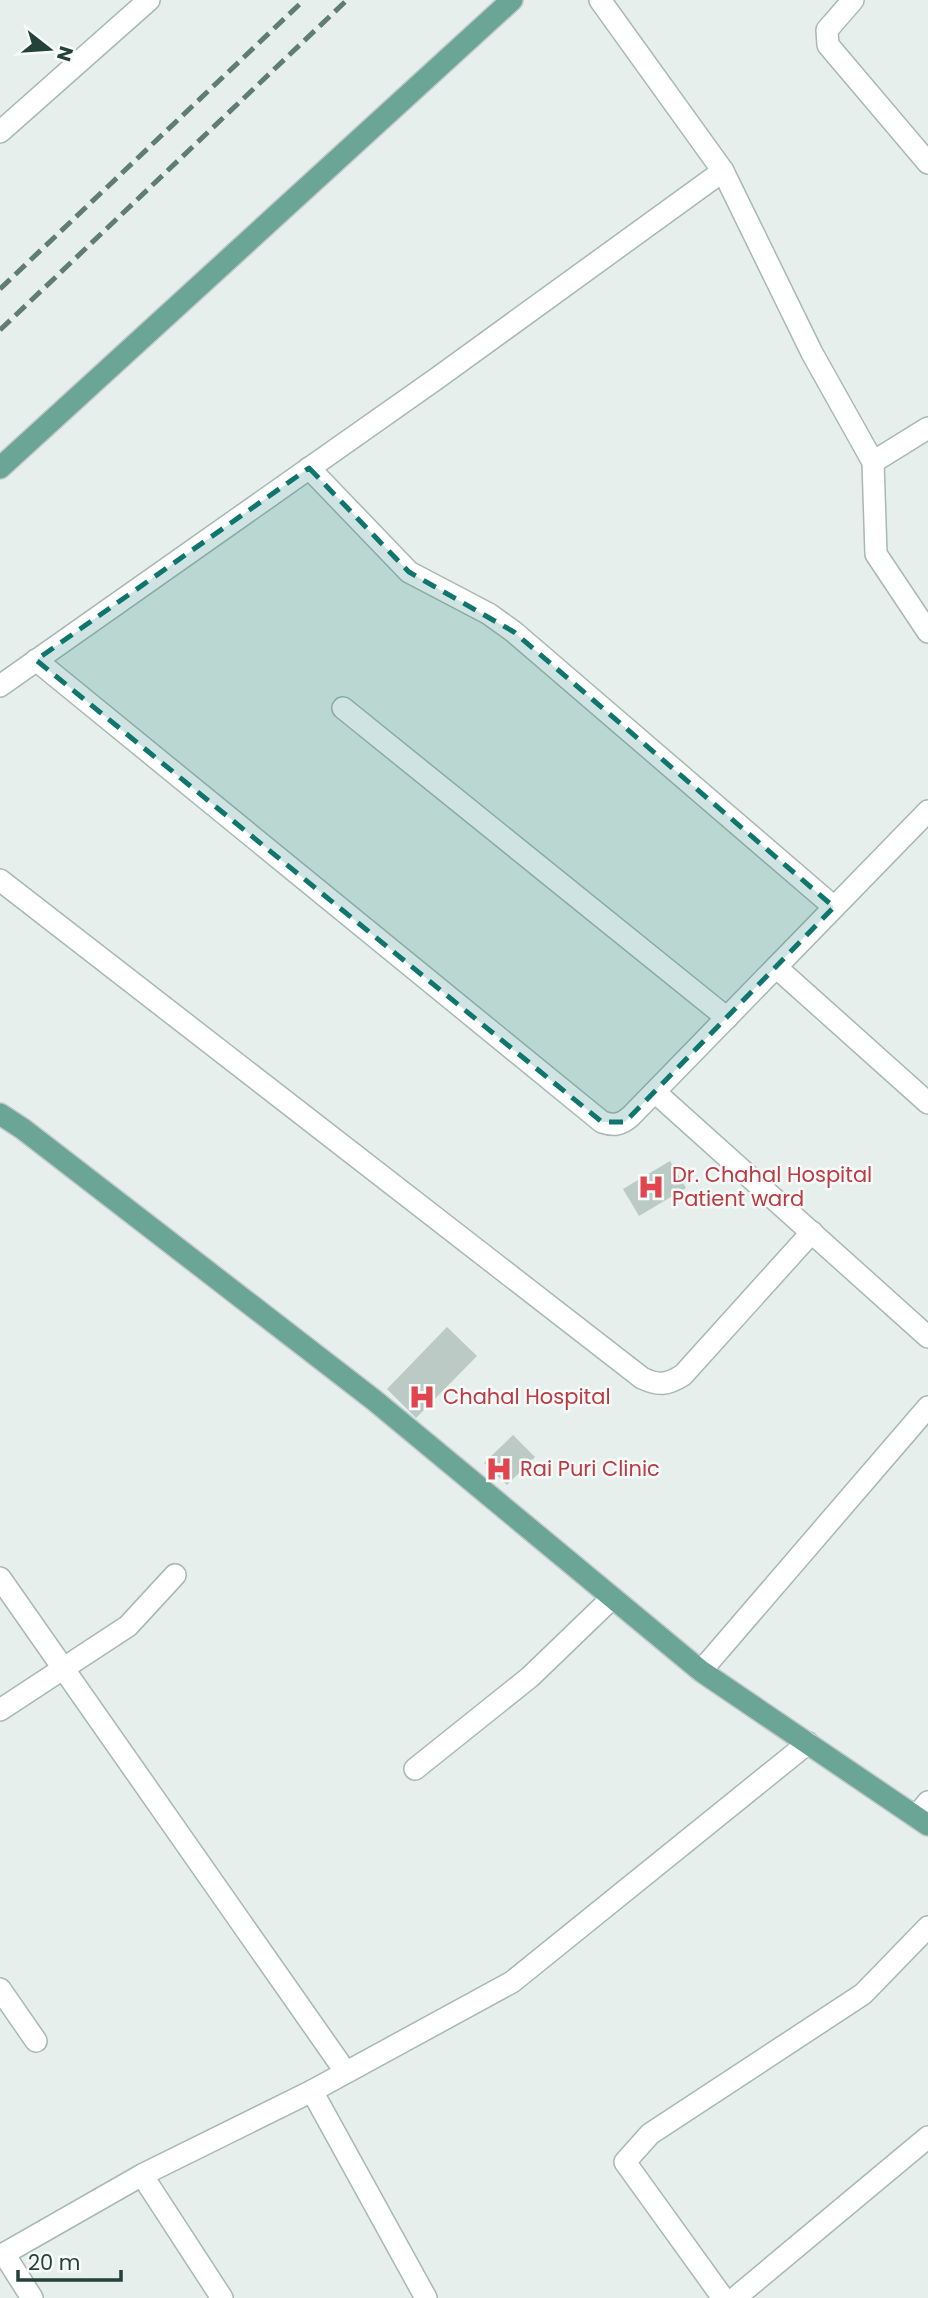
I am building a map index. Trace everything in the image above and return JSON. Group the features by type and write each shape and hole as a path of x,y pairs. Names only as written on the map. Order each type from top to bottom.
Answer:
{"main road":[{"path":"0,468 512,0"},
{"path":"0,1114 374,1400 701,1671 808,1743 924,1814"}],"street":[{"path":"0,132 149,0"},
{"path":"600,0 723,172 813,353 873,462 876,554 928,632"},
{"path":"853,0 827,30 828,45 928,163"},
{"path":"0,686 723,172"},
{"path":"873,462 928,428"},
{"path":"309,468 409,572 489,614 514,632 834,907"},
{"path":"36,660 602,1122 617,1125 625,1122 655,1092 928,811"},
{"path":"343,708 727,1018"},
{"path":"0,880 642,1378 651,1382 662,1385 683,1375 812,1232"},
{"path":"776,967 928,1103"},
{"path":"655,1092 928,1337"},
{"path":"701,1671 928,1407"},
{"path":"0,1710 128,1626 175,1575"},
{"path":"0,1578 345,2071"},
{"path":"415,1769 530,1677 612,1598"},
{"path":"33,2298 2,2255 142,2175 312,2091 512,1982 808,1743"},
{"path":"723,2298 625,2162 650,2134 863,1994 928,1927"},
{"path":"0,1989 36,2041"},
{"path":"312,2091 426,2298"},
{"path":"735,2298 928,2137"},
{"path":"142,2175 222,2298"}],"highlighted area":[{"path":"309,468 409,572 514,632 834,907 625,1122 602,1122 36,660"}],"building":[{"path":"670,1161 686,1188 639,1216 623,1189"},
{"path":"447,1327 477,1356 416,1418 387,1389"},
{"path":"513,1435 535,1457 507,1485 484,1463"}],"railway":[{"path":"0,289 304,0"},
{"path":"0,330 347,0"}],"place":[{"name":"Dr. Chahal Hospital Patient ward","path":"651,1187"},
{"name":"Chahal Hospital","path":"422,1397"},
{"name":"Rai Puri Clinic","path":"499,1469"}]}
